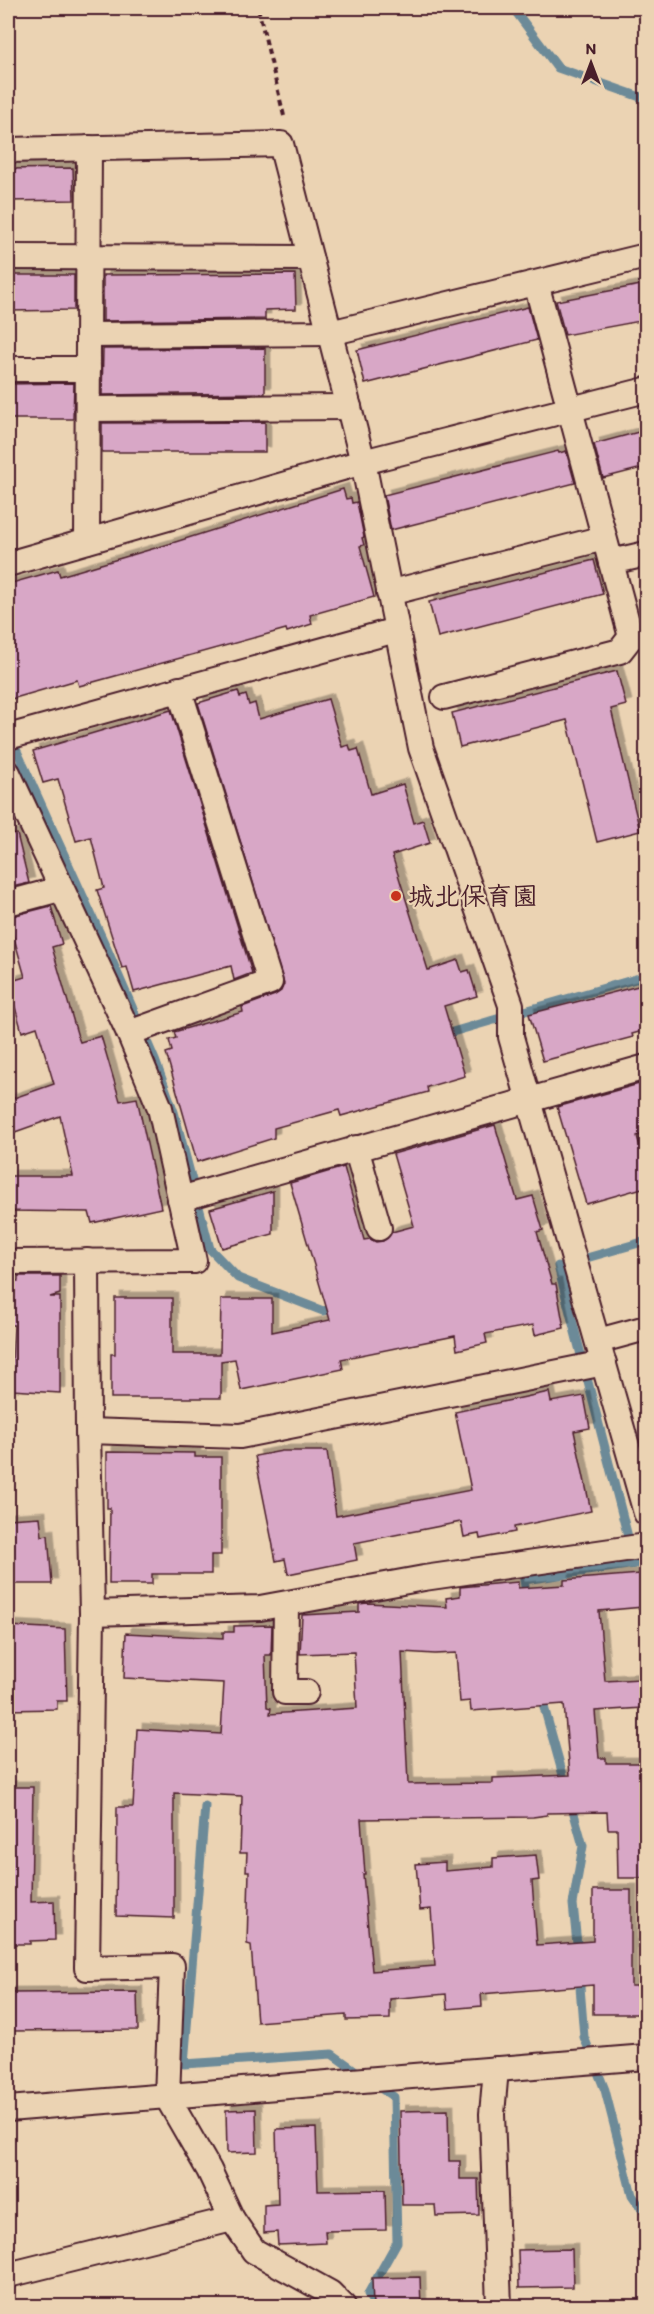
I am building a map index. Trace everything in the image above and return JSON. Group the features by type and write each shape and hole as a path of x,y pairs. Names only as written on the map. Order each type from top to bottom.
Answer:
{"street":[{"path":"8,150 281,144 363,462 421,748 511,1014 511,1037 574,1259 591,1360 646,1513"},
{"path":"87,542 89,148"},
{"path":"88,335 330,333 646,256"},
{"path":"8,257 310,258"},
{"path":"444,697 620,651 639,635 611,562 536,283"},
{"path":"8,369 88,369"},
{"path":"8,564 363,462 646,390"},
{"path":"88,409 349,407"},
{"path":"389,593 604,538"},
{"path":"611,562 646,554"},
{"path":"14,735 396,630"},
{"path":"139,1029 270,982 179,689"},
{"path":"8,773 60,889 139,1029 160,1108 191,1196 194,1261 8,1262"},
{"path":"8,903 60,889"},
{"path":"191,1196 646,1067"},
{"path":"356,1148 380,1228"},
{"path":"87,1261 92,1613 87,1968 172,1966 167,2097 209,2170 232,2219 254,2252 330,2293 343,2307"},
{"path":"88,1431 240,1436 591,1360 646,1328"},
{"path":"92,1613 260,1608 424,1578 636,1547"},
{"path":"286,1604 285,1692 306,1692"},
{"path":"8,2109 646,2057"},
{"path":"496,2069 492,2114 499,2307"},
{"path":"8,2275 232,2219"}],"path":[{"path":"258,8 284,116 281,144"}],"building":[{"path":"73,168 74,200 8,201 8,169"},
{"path":"295,274 296,309 265,310 265,319 103,321 103,275"},
{"path":"8,275 74,275 74,310 8,311"},
{"path":"646,284 646,320 565,335 556,301"},
{"path":"528,307 537,340 365,384 357,350"},
{"path":"265,348 265,393 102,395 103,349"},
{"path":"74,383 73,419 8,419 8,384"},
{"path":"265,422 265,452 102,452 102,423"},
{"path":"646,430 646,467 603,478 594,444"},
{"path":"558,451 559,453 566,451 575,483 391,530 384,495"},
{"path":"343,489 346,499 351,498 352,503 357,502 364,537 362,538 364,545 360,546 374,597 310,615 312,624 287,632 286,629 79,686 77,680 8,700 8,584 58,570 60,576"},
{"path":"594,560 603,594 438,637 429,602"},
{"path":"617,671 626,705 611,709 640,831 597,842 567,720 460,747 452,713"},
{"path":"238,691 240,697 246,695 249,705 255,703 259,719 328,699 342,747 349,745 351,751 358,749 371,794 403,784 414,823 423,820 430,843 392,855 428,970 458,960 462,972 469,970 477,996 444,1006 465,1076 427,1087 428,1092 341,1116 339,1110 274,1128 274,1138 197,1162 166,1053 172,1051 169,1040 176,1038 174,1032 243,1012 242,1007 275,995 281,991 284,984 198,703"},
{"path":"171,710 252,973 234,980 231,966 134,992 127,967 122,968 97,890 104,888 91,837 76,841 58,779 43,783 33,751"},
{"path":"17,834 29,883 8,888 8,835"},
{"path":"51,906 62,944 52,947 78,1037 80,1042 101,1036 120,1101 137,1098 161,1208 92,1223 89,1212 9,1211 10,1176 73,1176 60,1116 15,1132 8,1111 8,1100 54,1084 37,1027 22,1032 8,982 25,977 8,917"},
{"path":"646,984 646,1030 632,1034 633,1037 543,1061 529,1014"},
{"path":"639,1084 646,1109 646,1133 637,1136 646,1167 646,1187 586,1204 557,1107"},
{"path":"495,1125 517,1200 533,1196 543,1230 537,1232 552,1284 556,1284 564,1328 535,1335 533,1325 485,1334 487,1343 457,1350 455,1336 341,1359 343,1369 241,1390 235,1359 221,1361 221,1398 111,1398 111,1354 115,1354 115,1298 172,1298 172,1354 220,1354 221,1299 272,1299 272,1332 330,1320 290,1183 344,1167 364,1240 383,1241 392,1232 414,1226 393,1154"},
{"path":"273,1191 273,1234 222,1248 210,1209"},
{"path":"18,1276 60,1276 60,1294 50,1297 60,1297 60,1393 11,1390 14,1325 10,1325 9,1281 18,1281"},
{"path":"549,1392 551,1402 584,1396 590,1428 574,1431 591,1511 514,1527 515,1532 480,1539 479,1534 464,1537 461,1522 354,1543 357,1560 288,1574 285,1559 276,1561 255,1456 282,1451 327,1451 336,1516 471,1490 455,1412"},
{"path":"107,1452 195,1453 195,1457 221,1457 221,1555 211,1555 211,1574 152,1574 152,1584 109,1584 110,1508 107,1508"},
{"path":"40,1517 42,1536 48,1535 52,1584 8,1584 8,1519"},
{"path":"640,1574 643,1607 599,1611 605,1681 640,1679 643,1708 595,1711 599,1758 606,1758 606,1763 643,1763 645,1878 618,1878 617,1829 608,1829 607,1812 547,1813 547,1815 533,1817 361,1819 365,1874 363,1874 372,1971 435,1966 431,1909 420,1910 416,1864 445,1862 445,1871 493,1867 493,1858 536,1855 539,1880 532,1881 537,1945 593,1941 593,1890 631,1890 631,1986 641,1986 641,2014 593,2014 593,1985 481,1994 482,2006 447,2009 446,1994 390,1999 390,2019 346,2020 346,2015 257,2022 251,1945 247,1944 249,1871 246,1871 247,1853 240,1853 242,1796 174,1793 174,1918 116,1916 117,1807 133,1807 137,1729 221,1734 224,1683 124,1678 126,1633 223,1638 223,1632 234,1632 234,1626 272,1625 271,1655 265,1655 267,1707 271,1708 270,1714 357,1708 354,1652 300,1654 302,1615 359,1612 359,1604 367,1603 447,1607 446,1598 460,1596 460,1587 518,1582 518,1588 564,1585 564,1580","holes":["402,1652 456,1653 460,1702 470,1701 471,1711 564,1704 570,1775 493,1778 493,1783 408,1784"]},
{"path":"8,1626 65,1629 67,1701 57,1701 57,1709 8,1710"},
{"path":"8,1787 33,1787 31,1902 54,1901 55,1940 30,1941 30,1944 8,1944"},
{"path":"137,1992 138,2030 8,2031 8,1993"},
{"path":"256,2109 257,2152 227,2153 226,2110"},
{"path":"448,2110 449,2161 460,2161 460,2179 478,2179 479,2215 436,2216 435,2205 402,2205 400,2111"},
{"path":"316,2128 318,2191 385,2190 386,2230 325,2231 326,2243 278,2245 277,2232 264,2233 264,2205 278,2204 276,2129"},
{"path":"572,2249 573,2287 519,2288 518,2250"},
{"path":"420,2277 421,2307 373,2307 372,2278"}],"waterway":[{"path":"513,8 558,68 646,99"},
{"path":"11,738 155,1060 174,1112 210,1249 238,1278 323,1311 339,1308"},
{"path":"442,1035 646,976"},
{"path":"576,1261 646,1241"},
{"path":"527,1599 524,1580 635,1564 558,1266"},
{"path":"541,1696 566,1786"},
{"path":"571,1803 583,1846 573,1904 578,1954"},
{"path":"205,1806 184,2064 332,2054 363,2076"},
{"path":"579,1974 584,2037 605,2090 632,2195 646,2215"},
{"path":"374,2084 394,2097 397,2242 368,2294 375,2306"}],"place":[{"name":"城北保育園","path":"396,896"}]}
